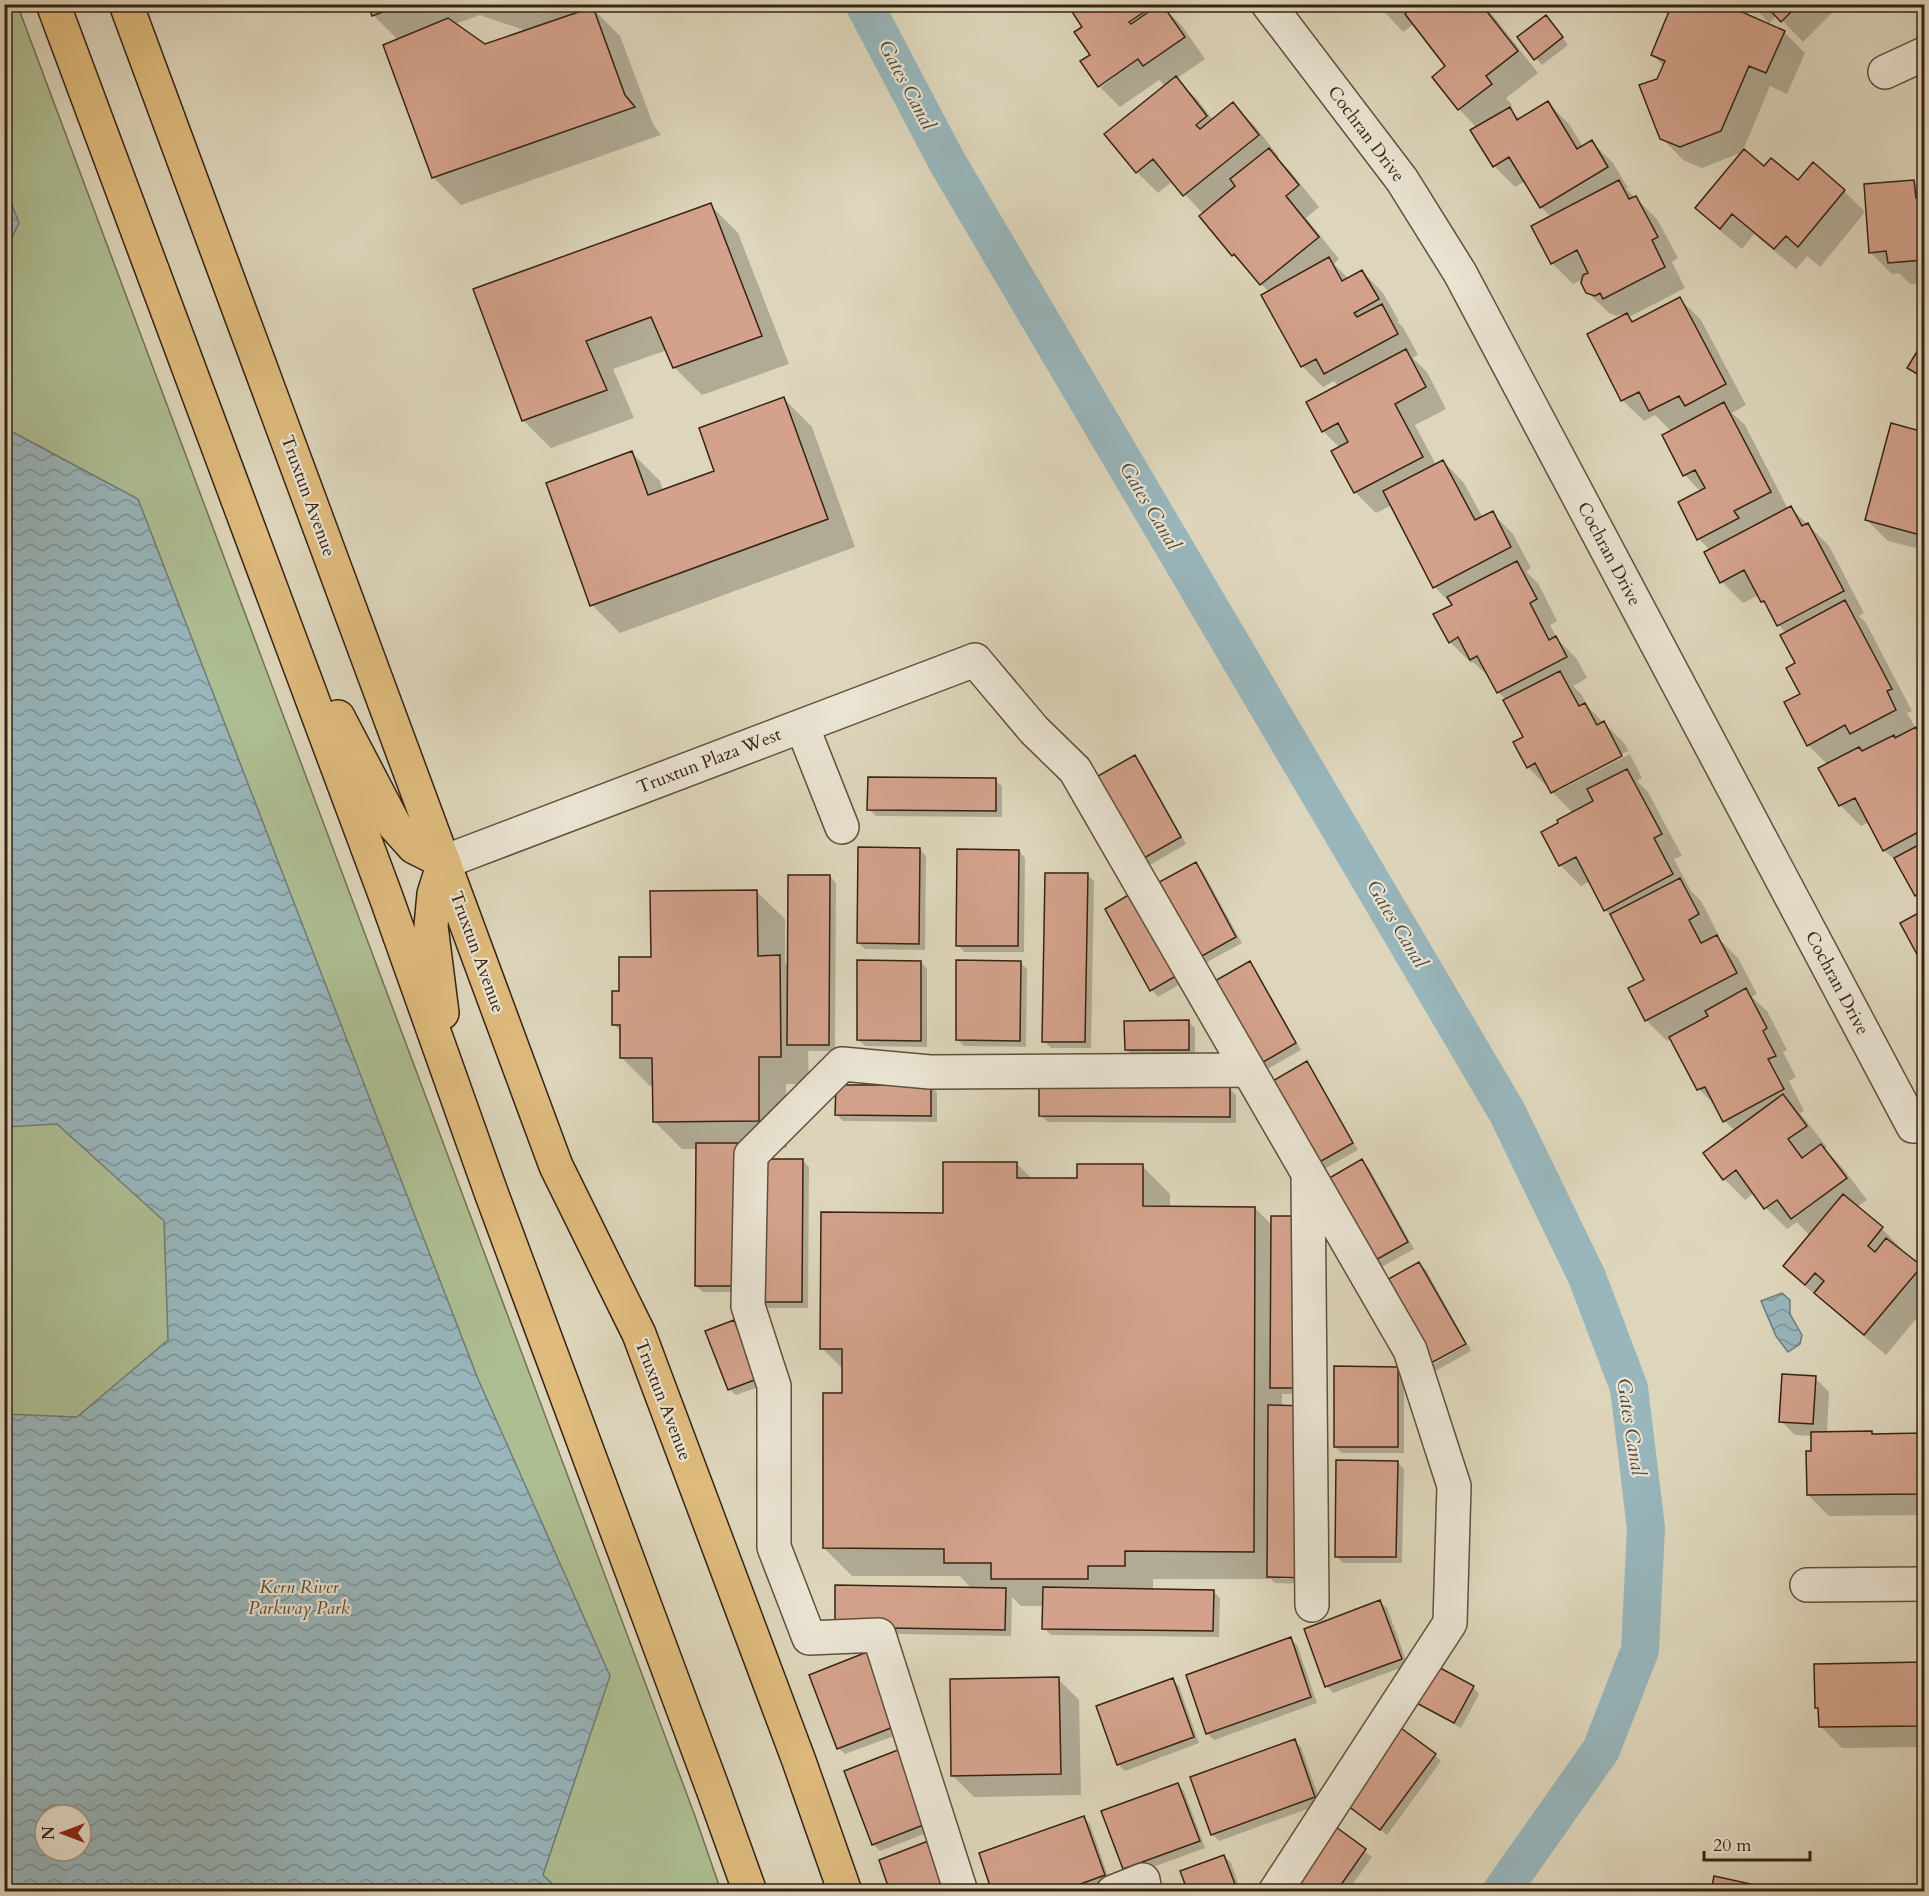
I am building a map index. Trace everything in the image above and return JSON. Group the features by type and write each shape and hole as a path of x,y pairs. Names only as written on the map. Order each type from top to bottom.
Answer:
{"main road":[{"path":"53,4 386,897 539,1323 750,1892"},
{"name":"Truxtun Avenue","path":"126,4 556,1166 639,1334 799,1761 845,1892"},
{"path":"272,590 395,826 414,847 444,862 434,894 431,926 451,1079"}],"street":[{"name":"Cochran Drive","path":"1268,4 1402,180 1460,273 1919,1126"},
{"path":"1885,72 1924,54"},
{"name":"Truxtun Plaza West","path":"444,862 975,660 1034,730 1075,770 1248,1070"},
{"path":"802,726 842,827"},
{"path":"961,1892 879,1635 809,1638 774,1547 774,1386 748,1306 751,1155 842,1064 930,1072 1248,1070 1410,1350 1454,1486 1450,1623 1275,1892"},
{"path":"1308,1173 1312,1605"},
{"path":"1807,1585 1924,1584"},
{"path":"1113,1892 1143,1880 1145,1892"}],"green space":[{"name":"Kern River Parkway Park","path":"17,4 695,1816 721,1891 5,1892 4,5"}],"water":[{"path":"5,187 19,223 4,252"},
{"name":"Kern River Parkway Park","path":"5,428 138,499 478,1379 610,1676 543,1875 560,1891 5,1891 5,1414 77,1417 168,1340 164,1221 57,1124 5,1127"},
{"path":"1782,1293 1790,1300 1790,1314 1802,1335 1800,1344 1788,1352 1776,1336 1761,1301"}],"building":[{"path":"368,4 404,4 372,16"},
{"path":"1067,4 1152,4 1153,6 1129,22 1131,24 1162,4 1185,37 1143,66 1138,59 1098,87 1080,61 1090,55 1074,32 1082,27"},
{"path":"1417,4 1481,4 1518,51 1486,76 1492,84 1458,110 1432,77 1445,66 1405,14"},
{"path":"1672,4 1724,4 1785,31 1766,73 1749,66 1721,131 1680,147 1660,139 1639,85 1657,79 1665,61 1651,55"},
{"path":"1764,4 1799,4 1781,22"},
{"path":"593,7 625,95 635,107 432,178 383,45 448,18 485,44"},
{"path":"1546,15 1563,37 1534,60 1517,37"},
{"path":"1176,76 1207,116 1196,125 1200,129 1233,102 1259,135 1183,196 1153,159 1136,173 1104,134"},
{"path":"1548,101 1577,149 1592,140 1608,167 1540,208 1509,157 1493,167 1470,130 1510,107 1517,120"},
{"path":"1269,148 1299,185 1286,196 1319,237 1260,285 1199,216 1235,186 1230,179"},
{"path":"1744,149 1764,166 1771,158 1798,180 1813,162 1845,190 1798,247 1786,236 1774,249 1732,214 1720,229 1695,208"},
{"path":"1619,180 1629,199 1636,196 1658,237 1652,240 1665,267 1603,299 1600,293 1595,296 1586,293 1581,283 1583,275 1588,273 1577,250 1551,264 1531,226"},
{"path":"1914,180 1916,198 1924,197 1924,260 1888,263 1886,251 1869,253 1864,184"},
{"path":"711,203 762,336 673,368 651,317 586,341 607,390 522,421 473,289"},
{"path":"1329,257 1342,281 1362,270 1379,299 1354,313 1357,317 1382,304 1398,334 1324,374 1316,359 1301,367 1261,295"},
{"path":"1680,297 1726,384 1685,406 1679,396 1649,411 1639,392 1621,401 1587,334 1627,313 1632,322"},
{"path":"1921,345 1924,348 1924,378 1907,368"},
{"path":"1406,349 1426,387 1395,404 1423,457 1354,493 1331,451 1348,442 1338,423 1322,432 1306,402"},
{"path":"784,397 828,519 590,606 546,483 632,451 648,495 714,471 699,428"},
{"path":"1724,402 1771,492 1734,511 1739,518 1697,540 1678,502 1705,488 1695,470 1683,476 1662,435"},
{"path":"1891,423 1924,432 1924,536 1865,520"},
{"path":"1443,460 1475,520 1493,511 1511,547 1433,588 1383,491"},
{"path":"1791,506 1802,526 1808,523 1844,591 1777,626 1744,570 1720,583 1704,552"},
{"path":"1517,561 1537,599 1530,603 1549,640 1556,636 1567,657 1497,693 1477,656 1470,660 1458,637 1449,643 1433,614 1452,605 1447,597"},
{"path":"1845,600 1892,689 1887,691 1896,710 1850,734 1845,725 1807,746 1784,702 1800,694 1786,668 1795,663 1780,635"},
{"path":"1560,671 1579,706 1585,703 1597,725 1604,721 1622,756 1551,793 1535,763 1527,768 1513,742 1523,737 1503,700"},
{"path":"1916,727 1924,742 1924,829 1883,851 1855,798 1839,806 1818,768 1859,747 1862,751"},
{"path":"1135,755 1181,837 1137,862 1091,780"},
{"path":"1627,769 1662,834 1654,838 1673,874 1604,911 1576,857 1559,866 1541,832 1558,823 1557,820 1593,801 1587,789"},
{"path":"868,777 996,778 996,811 867,810"},
{"path":"1924,842 1924,890 1915,896 1894,858"},
{"path":"858,847 920,848 919,944 857,943"},
{"path":"957,849 1019,850 1018,946 956,946"},
{"path":"1196,862 1236,937 1193,961 1152,886"},
{"path":"1045,873 1088,873 1085,1042 1042,1042"},
{"path":"788,875 830,875 829,1045 787,1045"},
{"path":"1680,878 1699,914 1689,920 1701,943 1717,935 1737,973 1645,1021 1628,988 1644,980 1610,914"},
{"path":"757,890 758,956 780,955 781,1057 759,1057 759,1121 653,1122 652,1058 620,1058 620,1025 612,1025 612,991 619,991 619,957 651,957 650,891"},
{"path":"1130,894 1176,976 1150,991 1105,909"},
{"path":"1924,910 1924,955 1919,958 1900,923"},
{"path":"857,960 921,961 921,1041 857,1040"},
{"path":"956,960 1021,961 1020,1041 956,1040"},
{"path":"1250,961 1296,1043 1253,1068 1206,986"},
{"path":"1746,988 1767,1028 1763,1031 1776,1056 1768,1059 1784,1089 1723,1122 1705,1087 1697,1090 1669,1037 1708,1016 1705,1011"},
{"path":"1189,1020 1189,1050 1125,1050 1124,1021"},
{"path":"1307,1061 1353,1143 1309,1168 1264,1086"},
{"path":"836,1085 931,1085 931,1116 835,1115"},
{"path":"1039,1086 1230,1087 1230,1117 1039,1116"},
{"path":"1783,1094 1807,1126 1788,1139 1802,1158 1821,1144 1847,1178 1791,1219 1777,1200 1764,1209 1736,1170 1723,1180 1703,1153"},
{"path":"696,1143 738,1143 737,1286 695,1286"},
{"path":"761,1159 803,1159 802,1302 760,1302"},
{"path":"1362,1159 1408,1242 1365,1266 1319,1184"},
{"path":"943,1162 1017,1162 1017,1178 1077,1178 1077,1164 1143,1164 1143,1206 1255,1207 1254,1552 1125,1551 1125,1566 1088,1566 1088,1579 991,1579 991,1563 944,1563 944,1549 823,1548 823,1393 842,1393 842,1349 820,1349 821,1212 943,1213"},
{"path":"1843,1194 1883,1227 1868,1246 1875,1252 1886,1238 1922,1266 1864,1335 1814,1293 1824,1281 1815,1273 1805,1285 1783,1266"},
{"path":"1271,1216 1312,1216 1311,1388 1270,1388"},
{"path":"1419,1262 1466,1344 1422,1368 1376,1286"},
{"path":"734,1320 757,1379 728,1390 705,1331"},
{"path":"1334,1366 1398,1367 1398,1447 1334,1447"},
{"path":"1782,1374 1816,1376 1813,1424 1779,1422"},
{"path":"1268,1405 1309,1406 1308,1578 1267,1577"},
{"path":"1872,1431 1872,1434 1924,1433 1924,1494 1807,1495 1806,1451 1811,1451 1811,1432"},
{"path":"1336,1460 1398,1461 1396,1557 1335,1557"},
{"path":"835,1585 1006,1588 1005,1630 835,1627"},
{"path":"1043,1587 1214,1590 1213,1631 1042,1629"},
{"path":"1380,1600 1402,1659 1325,1687 1304,1629"},
{"path":"1291,1637 1311,1697 1206,1734 1186,1675"},
{"path":"867,1652 896,1726 837,1749 809,1675"},
{"path":"1429,1662 1474,1686 1454,1723 1409,1699"},
{"path":"1924,1662 1924,1726 1819,1727 1818,1708 1815,1708 1814,1664"},
{"path":"1059,1677 1061,1774 951,1776 950,1679"},
{"path":"1173,1678 1194,1737 1117,1765 1096,1706"},
{"path":"1394,1723 1436,1754 1380,1830 1339,1799"},
{"path":"1295,1739 1315,1797 1211,1835 1190,1777"},
{"path":"903,1748 931,1822 872,1845 844,1771"},
{"path":"1178,1783 1200,1841 1123,1869 1101,1811"},
{"path":"1084,1816 1105,1875 1059,1892 992,1892 979,1853"},
{"path":"1325,1819 1366,1849 1336,1892 1272,1892"},
{"path":"936,1838 956,1892 890,1892 879,1860"},
{"path":"1224,1855 1238,1892 1188,1892 1180,1871"},
{"path":"1714,1876 1787,1892 1711,1892"}],"waterway":[{"name":"Gates Canal","path":"864,4 946,160 1507,1112 1587,1277 1629,1388 1646,1528 1640,1650 1601,1750 1501,1892"}]}
